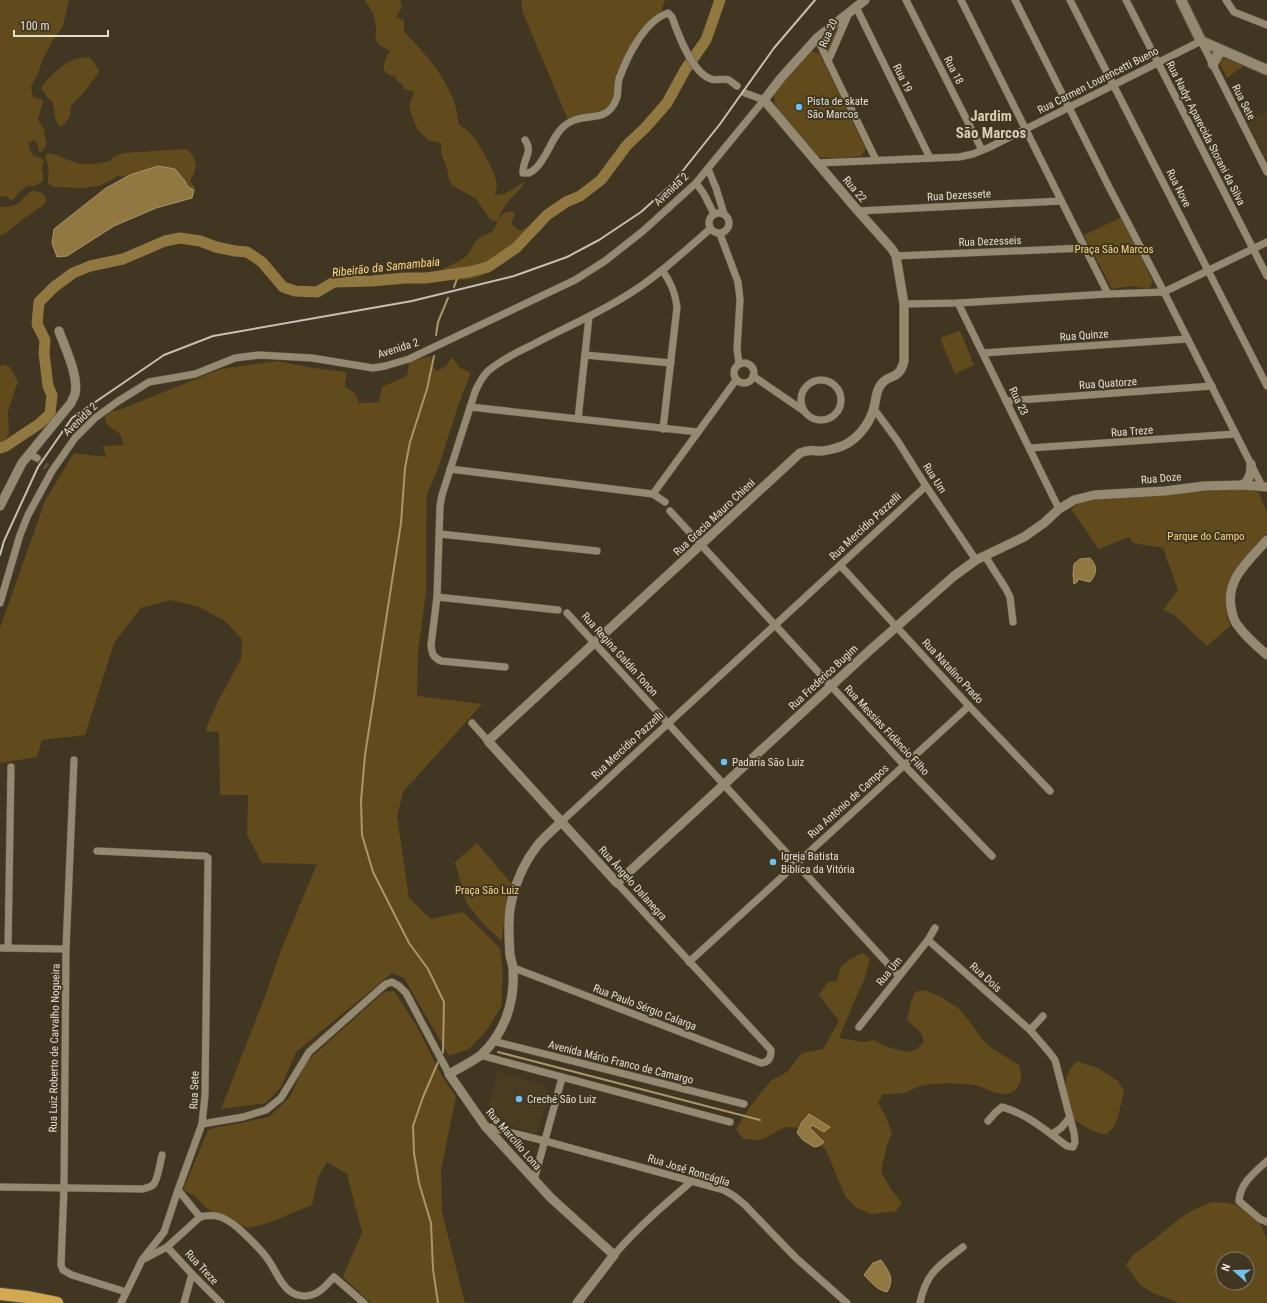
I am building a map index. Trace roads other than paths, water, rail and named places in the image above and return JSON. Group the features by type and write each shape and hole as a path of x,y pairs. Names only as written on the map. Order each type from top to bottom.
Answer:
{"highway":[{"path":"0,1294 27,1297 57,1303"}],"main road":[{"path":"1181,0 1201,41 1267,70"},
{"path":"1213,64 1218,54 1223,51"}],"street":[{"name":"Avenida 2","path":"0,603 26,522 49,469 94,418 149,382 195,374 235,358 259,355 312,358 373,368 385,366 409,359 575,280 605,261 643,231 696,183 781,78 817,38 865,0"},
{"name":"Rua 18","path":"906,0 982,150"},
{"path":"961,0 1108,294"},
{"path":"1015,0 1109,188 1164,292 1235,434 1264,487 1267,497"},
{"name":"Rua Nove","path":"1070,0 1267,386"},
{"name":"Rua Nadyr Aparecida Storani da Silva","path":"1126,0 1267,276"},
{"path":"1226,0 1234,12 1267,25"},
{"name":"Rua 20","path":"828,61 852,10"},
{"name":"Rua 19","path":"852,10 930,158"},
{"path":"525,140 528,144 528,150 523,167 524,173 529,174 536,168 560,130 569,122 582,117 597,117 609,112 616,100 618,81 632,49 647,28 660,16 668,13 672,17 686,51 704,74 711,79 729,80 737,86"},
{"name":"Rua 20","path":"817,38 876,160"},
{"name":"Rua Carmen Lourencetti Bueno","path":"817,163 959,157 973,154 1025,130 1201,41"},
{"name":"Rua Sete","path":"1201,41 1267,172"},
{"path":"745,92 764,100"},
{"name":"Rua 22","path":"764,100 892,249 896,256 904,304"},
{"path":"708,169 724,214 729,221 728,229 720,234 713,232 710,228 709,220 714,214 724,214"},
{"path":"696,183 704,194 714,214"},
{"name":"Rua Dezessete","path":"858,211 1061,201"},
{"path":"505,667 441,661 435,658 432,653 431,645 437,597 442,495 475,392 487,372 502,361 606,308 634,291 662,270 710,228"},
{"path":"720,234 738,282 740,300 737,348 739,364"},
{"path":"904,304 958,303 1164,292 1267,242"},
{"name":"Rua Dezesseis","path":"896,256 1085,248"},
{"path":"662,270 669,279 675,292 677,307 663,428"},
{"name":"Rua 23","path":"958,303 1060,509"},
{"name":"Rua Gracia Mauro Chieni","path":"488,741 800,454 807,450 821,451 837,448 848,444 857,436 869,421 874,409 878,388 882,382 897,375 902,369 904,361 904,304"},
{"path":"578,419 589,317"},
{"path":"0,506 22,463 33,456 71,403 75,395 76,386 73,373 59,331"},
{"name":"Rua Quinze","path":"983,353 1187,339"},
{"path":"585,355 671,363"},
{"path":"739,364 748,364 754,371 753,376 746,383 741,383 736,380 734,376 735,367 739,364"},
{"path":"753,376 804,411 808,416 820,420 826,420 836,413 841,401 837,389 826,381 819,380 812,382 807,386 801,398 804,411"},
{"path":"654,494 736,380"},
{"name":"Rua Quatorze","path":"1006,401 1212,386"},
{"path":"470,407 698,432"},
{"name":"Rua Um","path":"874,409 897,440 926,486 1006,589 1010,597 1013,622"},
{"name":"Rua Treze","path":"1030,448 1235,434"},
{"path":"1243,485 1248,480 1251,472 1251,464"},
{"path":"450,469 654,494 665,502"},
{"name":"Rua Doze","path":"1060,509 1074,500 1094,495 1165,491 1204,486 1243,485 1264,487"},
{"name":"Rua Mercídio Pazzelli","path":"449,1074 480,1055 493,1041 502,1026 509,1009 513,990 514,968 510,957 510,910 515,888 525,863 538,845 561,822 926,486"},
{"name":"Rua Frederico Bugim","path":"617,883 896,626 954,576 981,558 1024,537 1044,523 1060,509"},
{"name":"Rua Messias Fidêncio Filho","path":"670,511 904,765 992,856"},
{"path":"440,534 597,551"},
{"path":"1266,651 1249,639 1237,626 1232,614 1230,600 1232,585 1239,571 1267,540"},
{"name":"Rua Natalino Prado","path":"840,565 969,706 1050,791"},
{"path":"437,597 558,610"},
{"name":"Rua Regina Galdin Tonon","path":"567,613 899,976"},
{"name":"Rua Antônio de Campos","path":"689,962 969,706"},
{"name":"Rua Ângelo Dalanegra","path":"472,723 771,1050 769,1060"},
{"name":"Rua Luiz Roberto de Carvalho Nogueira","path":"74,760 66,949 64,1187 61,1265 63,1270 72,1275 126,1292"},
{"path":"8,948 11,767"},
{"name":"Rua Sete","path":"97,851 183,854 205,856 208,858 205,1095 202,1124 164,1232 142,1260 121,1303"},
{"name":"Rua Um","path":"859,1027 936,928"},
{"name":"Rua Dois","path":"928,940 1030,1030 1055,1060 1074,1133 1074,1147 1067,1146 1025,1115 1014,1110 1002,1107 994,1113 988,1121"},
{"path":"0,948 66,949"},
{"name":"Rua Paulo Sérgio Calarga","path":"514,968 760,1063 765,1063 769,1060"},
{"name":"Rua Marcílio Lona","path":"202,1124 266,1110 281,1098 310,1052 381,988 392,982 406,993 449,1074 485,1126 551,1198 614,1255"},
{"path":"1030,1030 1042,1016"},
{"name":"Avenida Mário Franco de Camargo","path":"493,1041 744,1104"},
{"path":"480,1055 730,1122"},
{"path":"534,1180 562,1078"},
{"path":"1052,1134 1062,1128 1070,1118"},
{"name":"Rua José Roncáglia","path":"485,1126 544,1140 724,1190 745,1205 795,1257 848,1303"},
{"path":"0,1187 143,1189 151,1187 154,1184 162,1156"},
{"path":"1267,1161 1246,1181 1240,1192 1239,1201 1260,1219 1267,1222"},
{"path":"577,1303 614,1255 652,1215 692,1181"},
{"path":"178,1190 200,1217"},
{"path":"142,1260 167,1247 200,1217 210,1214 231,1222 255,1243 268,1259 279,1278 291,1293 300,1296 312,1295 320,1291 334,1277 364,1303"},
{"name":"Rua Treze","path":"167,1247 221,1303"},
{"path":"920,1303 922,1289 929,1276 940,1265 963,1247"},
{"path":"184,1303 192,1274"}],"waterway":[{"name":"Ribeirão da Samambaia","path":"0,448 6,446 39,424 50,414 52,395 48,386 44,353 45,340 37,324 39,302 54,287 73,273 90,266 123,259 165,241 180,238 200,241 216,247 235,251 247,252 262,262 283,287 295,291 317,292 334,282 426,278 468,272 488,267 516,248 547,215 566,202 580,196 601,180 627,145 645,128 667,103 685,70 706,40 720,0"},
{"path":"454,287 459,273"},
{"path":"436,335 438,322 448,298"},
{"path":"434,356 427,389 410,442 405,468 401,523 365,755 361,801 362,835 373,872 409,943 428,969 444,1002 443,1052 441,1056"},
{"path":"498,1052 760,1120"},
{"path":"438,1303 433,1269 431,1223 419,1183 414,1153 413,1126 423,1097 439,1060"}],"tunnel":[{"path":"37,458 47,467"}],"railway":[{"path":"0,555 4,541 38,467 72,418 164,355 213,336 412,301 514,276 567,257 599,240 641,212 673,183 720,124 774,48 815,0"}],"place":[{"name":"Pista de skate São Marcos","path":"799,107"},
{"name":"Padaria São Luiz","path":"724,762"},
{"name":"Igreja Batista Biblíca da Vitória","path":"773,862"},
{"name":"Creché São Luiz","path":"519,1099"}],"district":[{"name":"Jardim São Marcos","path":"991,124"}],"park label":[{"name":"Praça São Marcos","path":"1114,249"},
{"name":"Parque do Campo","path":"1206,536"},
{"name":"Praça São Luiz","path":"487,890"}]}
